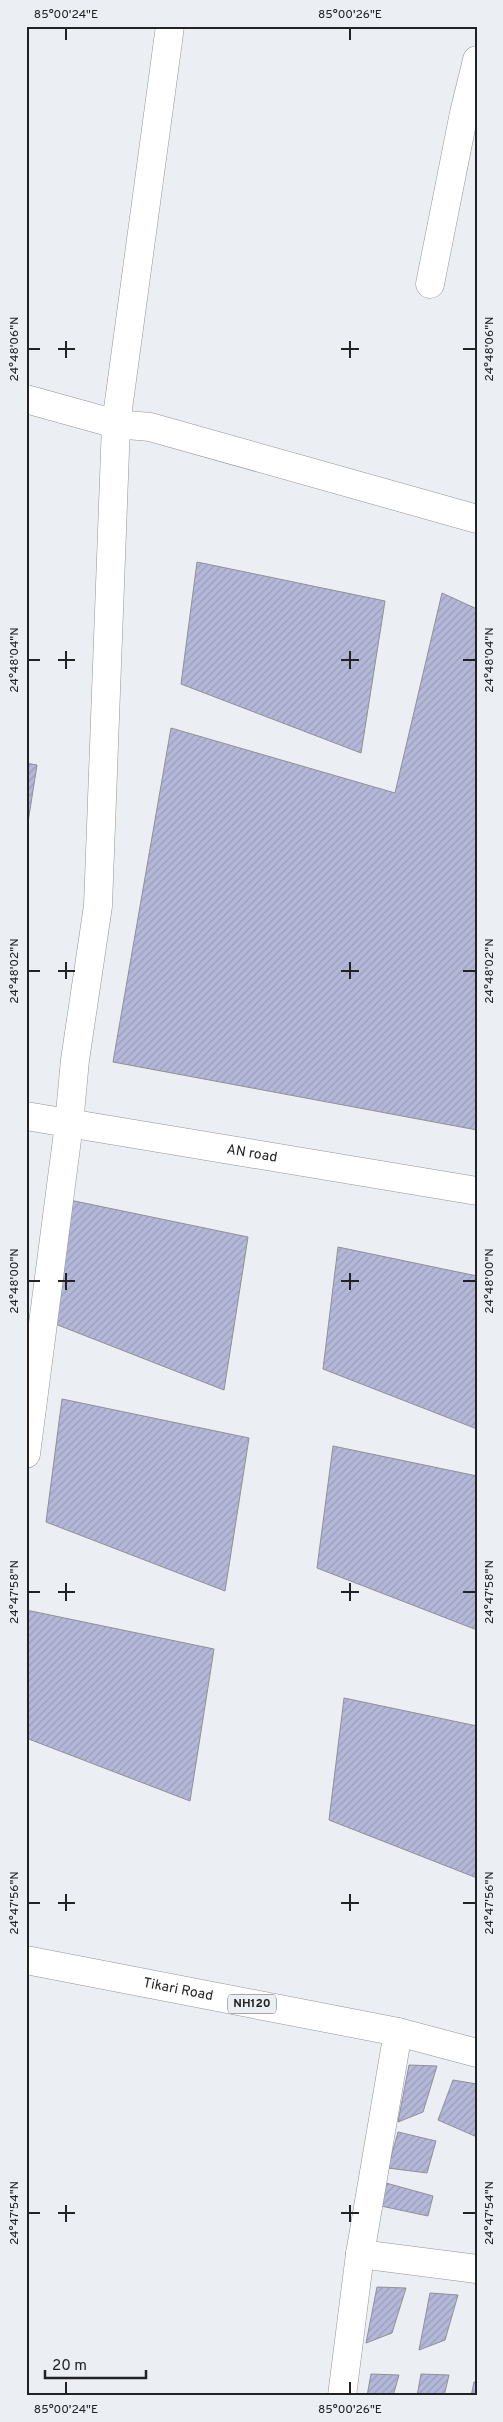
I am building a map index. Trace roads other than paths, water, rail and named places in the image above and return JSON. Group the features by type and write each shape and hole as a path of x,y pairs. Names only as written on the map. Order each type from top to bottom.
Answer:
{"main road":[{"path":"26,1454 69,1124 75,1060 98,906 116,424 170,26"},
{"path":"430,284 458,141 477,60"},
{"path":"26,399 116,424 150,427 477,519"},
{"name":"AN road","path":"26,1116 477,1191"},
{"name":"Tikari Road","path":"26,1960 398,2032 477,2053"},
{"path":"342,2396 360,2254 398,2032"},
{"path":"360,2254 477,2269"}]}
